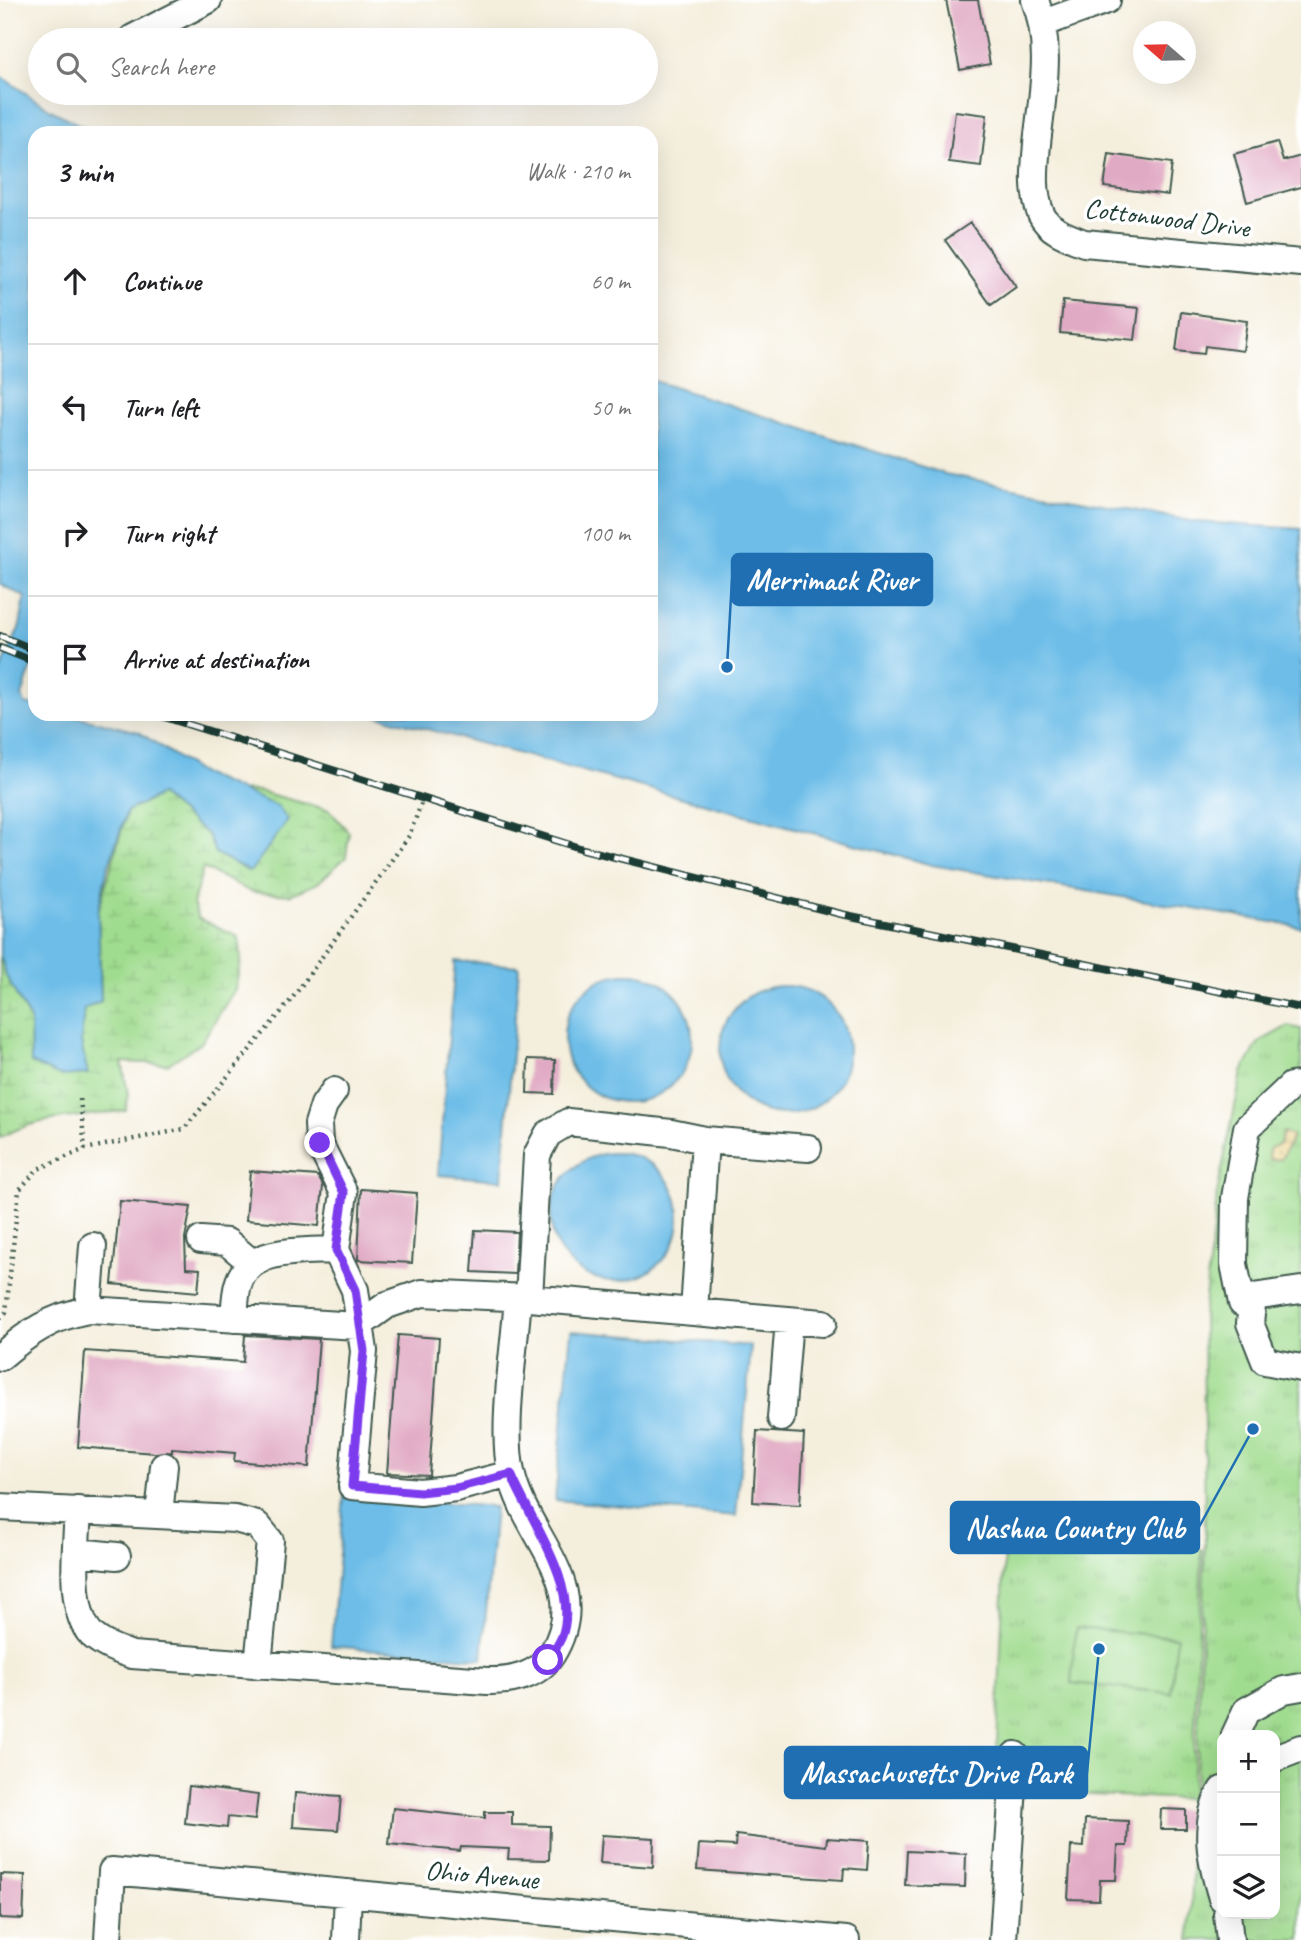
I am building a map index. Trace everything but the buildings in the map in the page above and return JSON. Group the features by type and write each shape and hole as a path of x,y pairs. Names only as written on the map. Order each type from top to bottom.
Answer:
{"street":[{"path":"153,28 208,0"},
{"path":"1039,12 1107,0"},
{"name":"Cottonwood Drive","path":"1039,12 1046,59 1035,190 1042,215 1060,234 1084,243 1301,263"},
{"path":"1301,1085 1291,1086 1247,1128 1235,1198 1234,1264 1242,1303 1253,1297 1301,1290"},
{"path":"334,1091 324,1105 318,1125 320,1143 344,1193 336,1250 355,1290 358,1326 364,1351 352,1486 420,1492 456,1488 511,1474"},
{"path":"78,1510 76,1552 79,1611 91,1634 108,1646 132,1655 506,1682 528,1675 548,1660 562,1637 567,1612 563,1584 511,1474 508,1446 537,1155 548,1134 568,1122 671,1133 705,1140 808,1148"},
{"path":"694,1312 705,1140"},
{"path":"201,1240 227,1242 252,1263"},
{"path":"88,1310 93,1246"},
{"path":"234,1319 238,1283 252,1263 277,1254 336,1250"},
{"path":"0,1357 34,1328 64,1315 88,1310 358,1326 387,1305 422,1293 523,1297 823,1323"},
{"path":"1253,1297 1250,1323 1265,1361 1301,1368"},
{"path":"781,1418 789,1320"},
{"path":"159,1515 164,1466"},
{"path":"0,1507 235,1519 257,1525 270,1541 258,1665"},
{"path":"76,1552 117,1556"},
{"path":"1237,1730 1246,1710 1284,1690 1301,1687"},
{"path":"1280,1756 1301,1748"},
{"path":"1003,1940 1015,1755"},
{"path":"1217,1880 1209,1852 1210,1828 1221,1793"},
{"name":"Ohio Avenue","path":"108,1940 112,1871 348,1893 646,1931 846,1940"},
{"path":"346,1940 348,1893"},
{"path":"1228,1919 1230,1940"}],"path":[{"path":"0,1318 6,1312 19,1190 38,1169 85,1149 184,1129 291,1000 409,836 424,799"},
{"path":"80,1100 85,1149"}],"green space":[{"path":"237,790 258,791 329,810 349,832 346,857 318,883 290,895 251,892 203,868 193,903 198,918 239,937 241,961 235,989 201,1043 168,1064 122,1062 128,1094 126,1110 45,1121 0,1138 0,953 6,976 30,1020 31,1063 87,1074 81,1042 84,1009 101,1001 98,912 127,811 160,795 208,835 215,853 277,806"},
{"path":"1288,1026 1301,1029 1301,1940 1190,1940 1205,1542 1203,1315 1218,1188 1242,1072 1259,1042"},
{"path":"1005,1542 1202,1549 1192,1799 1038,1793 1040,1749 997,1748"},
{"path":"1076,1628 1177,1637 1171,1693 1071,1683"}],"sand":[{"path":"1283,1132 1293,1136 1281,1159 1270,1160 1270,1148 1280,1144"}],"water":[{"path":"0,76 28,95 28,105 44,105 82,126 28,126 28,678 22,696 25,704 28,705 28,721 95,721 139,732 200,773 277,806 288,820 250,872 215,853 208,835 160,795 127,811 107,870 98,912 101,1001 84,1009 81,1042 88,1074 60,1076 31,1063 30,1020 6,976 0,953 0,672 20,626 25,597 0,584"},
{"path":"658,382 945,474 1196,522 1301,529 1301,927 932,865 397,721 658,721"},
{"path":"455,961 519,966 502,1180 438,1175"},
{"path":"628,974 652,979 673,993 687,1014 692,1038 687,1062 673,1083 652,1097 628,1102 604,1097 583,1083 569,1062 564,1038 569,1014 583,993 604,979"},
{"path":"784,986 808,991 829,1005 843,1026 848,1050 843,1074 829,1095 808,1109 784,1114 760,1109 739,1095 725,1074 720,1050 725,1026 739,1005 760,991"},
{"path":"615,1153 639,1158 660,1172 674,1193 679,1217 674,1241 660,1262 639,1276 615,1281 591,1276 570,1262 556,1241 551,1217 556,1193 570,1172 591,1158"},
{"path":"571,1331 751,1346 736,1516 555,1500"},
{"path":"344,1495 495,1507 482,1659 331,1646"}],"railway":[{"path":"0,636 28,647"},
{"path":"0,648 28,659"},
{"path":"177,721 583,849 841,914 1301,1008"}],"place":[{"name":"Merrimack River","path":"727,667"},
{"name":"Nashua Country Club","path":"1253,1429"},
{"name":"Massachusetts Drive Park","path":"1099,1649"}],"route":[{"path":"320,1143 329,1167 344,1193 336,1250 355,1290 358,1326 364,1351 352,1486 420,1492 456,1488 511,1474 563,1584 567,1612 562,1637 548,1660"}]}
